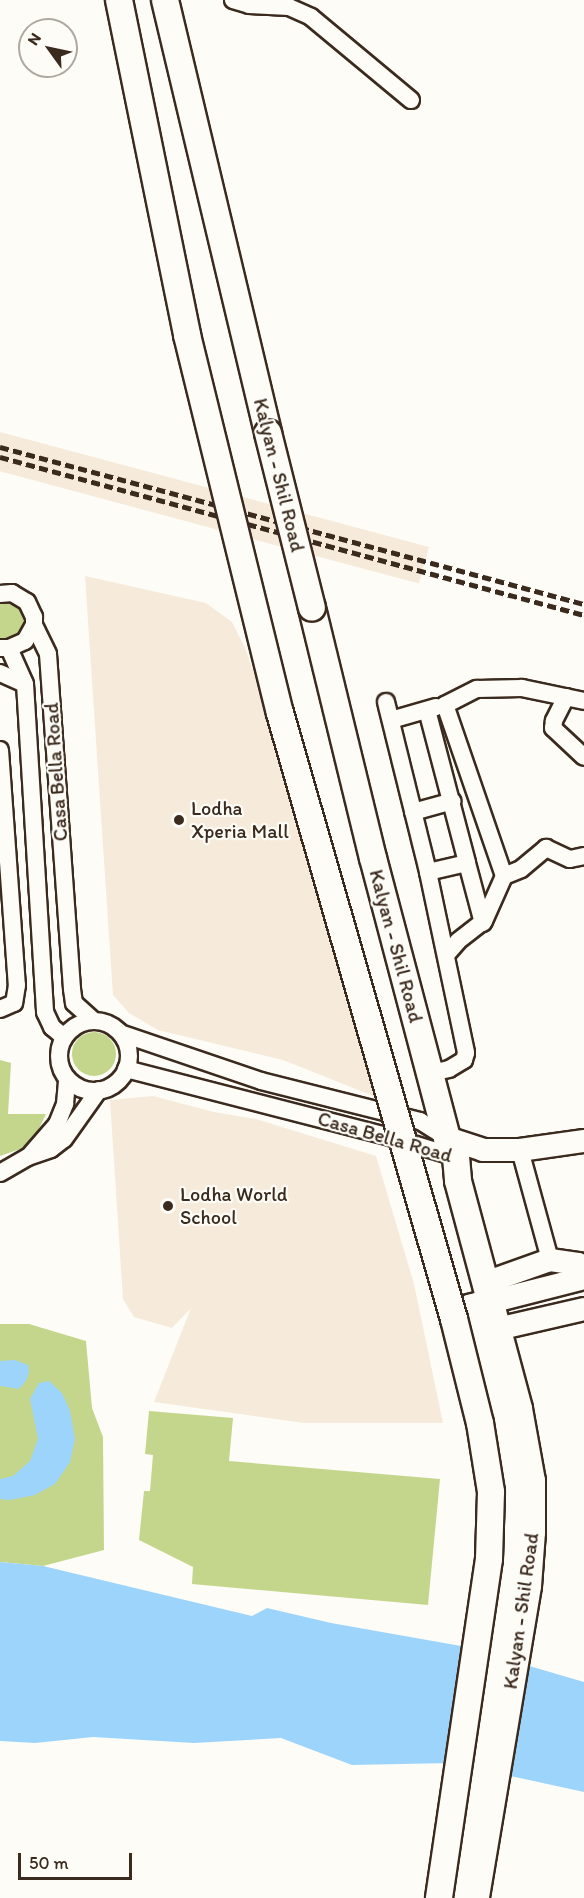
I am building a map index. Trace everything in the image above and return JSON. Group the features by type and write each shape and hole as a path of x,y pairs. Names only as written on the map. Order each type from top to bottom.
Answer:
{"main road":[{"path":"119,0 187,335 280,713 454,1319 482,1435 491,1492 489,1559 439,1898"},
{"name":"Kalyan - Shil Road","path":"165,0 268,433 373,858 421,1042 452,1147 487,1332 527,1442 532,1481 532,1532 516,1585 456,1898"},
{"name":"Kalyan - Shil Road","path":"476,1898 516,1585"}],"street":[{"path":"233,0 249,5 289,7 311,17 411,100"},
{"path":"0,585 20,597"},
{"path":"0,594 20,597"},
{"name":"Casa Bella Road","path":"20,597 32,609 34,625 48,654 74,1003 93,1020 105,1022 123,1034 261,1081 420,1121 452,1147"},
{"name":"Casa Bella Road","path":"34,625 25,641 4,648 25,684 45,1012 52,1027 64,1037"},
{"path":"0,673 25,684"},
{"path":"391,720 445,705 477,689 522,688 584,701"},
{"path":"566,697 554,721 554,728 584,757"},
{"path":"386,702 428,872 466,1053 464,1060 432,1073"},
{"path":"445,705 504,876 483,923 458,941 446,955"},
{"path":"427,710 453,801 483,923"},
{"path":"0,750 17,985 14,1003 0,1009"},
{"path":"413,812 453,801"},
{"path":"504,876 521,869 546,848 570,859 584,856"},
{"path":"428,872 467,863"},
{"path":"93,1020 82,1022 64,1037 58,1059 67,1079 77,1087 99,1090 110,1087 126,1070 128,1047 123,1034"},
{"name":"Casa Bella Road","path":"126,1070 390,1137 483,1150 577,1147"},
{"path":"28,1157 57,1124 65,1104 67,1079"},
{"path":"0,1173 28,1157 51,1149 64,1140 99,1090"},
{"path":"520,1150 550,1260"},
{"path":"482,1298 550,1260 578,1264 584,1271"},
{"path":"482,1298 584,1278"},
{"path":"487,1332 584,1309"}],"shaded area":[{"path":"0,432 429,547 419,584 0,471"},
{"path":"85,576 206,603 232,622 246,650 401,1107 283,1060 158,1030 129,1013 113,995"},
{"path":"153,1096 214,1112 256,1119 376,1156 414,1284 443,1423 304,1423 154,1402 191,1308 172,1328 134,1317 123,1299 110,1100"}],"green space":[{"path":"5,600 18,602 28,620 18,638 0,639 0,602"},
{"path":"94,1032 110,1038 116,1054 110,1070 94,1076 78,1070 72,1054 78,1038"},
{"path":"0,1060 11,1063 8,1114 46,1114 37,1133 23,1148 0,1156"},
{"path":"0,1324 29,1324 86,1341 92,1408 103,1437 104,1550 43,1566 0,1562"},
{"path":"149,1411 233,1418 229,1461 440,1479 428,1605 192,1584 193,1567 139,1540 144,1491 150,1491 153,1455 145,1454"}],"water":[{"path":"15,1360 28,1365 29,1372 26,1381 19,1389 0,1386 0,1361"},
{"path":"49,1381 62,1393 70,1411 75,1439 70,1462 55,1484 35,1495 10,1500 0,1499 0,1479 13,1476 30,1461 38,1439 30,1399 39,1383"},
{"path":"0,1562 43,1566 252,1616 267,1608 331,1623 461,1646 584,1682 584,1792 451,1763 352,1765 281,1738 194,1743 93,1737 35,1743 0,1741"}],"railway":[{"path":"0,447 584,604"},
{"path":"0,457 584,615"}],"place":[{"name":"Lodha Xperia Mall","path":"179,820"},
{"name":"Lodha World School","path":"168,1206"}]}
